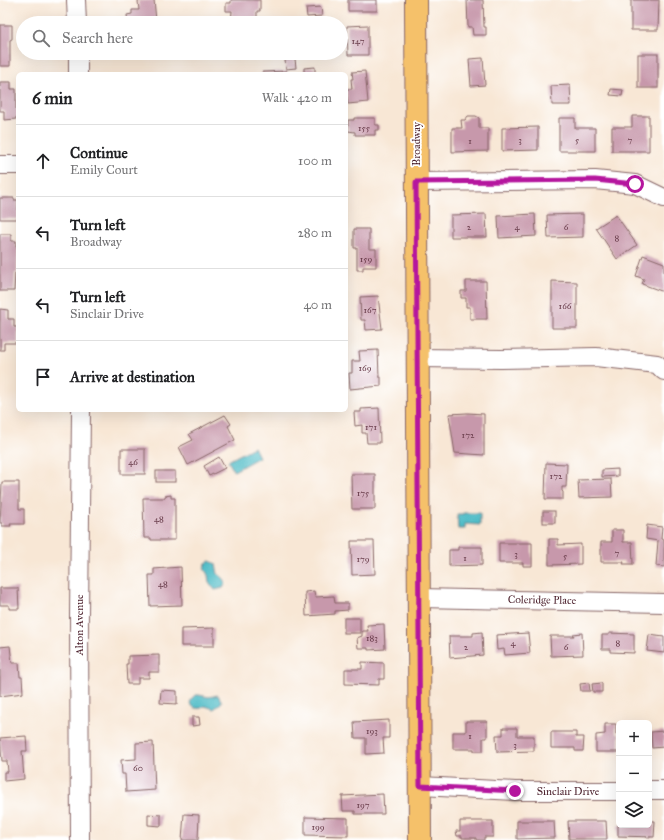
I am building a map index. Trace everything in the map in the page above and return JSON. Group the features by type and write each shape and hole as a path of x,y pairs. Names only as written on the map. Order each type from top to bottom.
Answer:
{"main road":[{"name":"Broadway","path":"416,0 420,840"}],"street":[{"path":"76,0 77,16"},
{"path":"78,60 78,72"},
{"path":"0,165 16,165"},
{"path":"416,182 595,180 635,184 664,198"},
{"path":"418,358 501,359 596,357 657,364 664,371"},
{"name":"Alton Avenue","path":"80,412 80,840"},
{"name":"Coleridge Place","path":"420,598 664,603"},
{"name":"Sinclair Drive","path":"420,786 515,791 616,791"},
{"path":"652,790 664,790"}],"water":[{"path":"254,447 259,457 234,471 228,461"},
{"path":"480,513 480,525 465,524 465,529 458,529 457,514"},
{"path":"210,561 216,564 218,574 225,580 223,588 215,590 209,582 208,575 204,568 206,563"},
{"path":"195,695 209,697 218,695 222,702 214,709 205,706 201,708 193,707 190,703"}],"building":[{"path":"154,0 156,16 127,16 132,14 132,10 139,10 138,1"},
{"path":"231,0 260,0 260,11 257,11 257,16 232,16 232,11 226,11 226,3 231,3"},
{"path":"348,0 377,0 377,11 348,11"},
{"path":"467,0 483,0 484,27 486,27 486,35 473,35 472,27 468,27"},
{"path":"631,0 659,0 658,30 631,30"},
{"path":"321,7 322,16 307,16 306,8"},
{"path":"0,25 12,25 12,39 10,40 10,66 0,66"},
{"path":"368,25 368,55 348,55 348,26"},
{"path":"638,54 658,54 658,88 638,88"},
{"path":"483,58 485,85 471,86 469,59"},
{"path":"285,60 295,60 296,68 286,69"},
{"path":"315,67 315,72 304,72 304,68"},
{"path":"287,71 287,72 262,72"},
{"path":"365,71 368,102 348,104 348,89 352,89 352,72"},
{"path":"0,82 11,82 11,89 16,89 16,119 4,120 4,111 0,111"},
{"path":"570,85 571,105 552,105 551,86"},
{"path":"611,89 623,90 622,96 610,95"},
{"path":"468,116 476,116 479,118 479,128 488,128 488,151 452,152 452,128 462,128 461,120 465,120"},
{"path":"632,116 649,116 649,151 612,151 612,127 632,127"},
{"path":"354,118 375,118 375,125 379,125 379,130 375,130 375,135 355,135 355,132 348,131 348,120 354,120"},
{"path":"559,118 575,118 575,128 595,128 595,151 559,151"},
{"path":"538,127 538,150 502,151 502,128"},
{"path":"0,198 14,198 14,200 16,200 16,219 0,219"},
{"path":"486,214 487,237 451,237 451,215"},
{"path":"535,214 536,236 499,238 498,216"},
{"path":"583,214 583,237 548,238 547,215"},
{"path":"616,215 637,245 617,259 596,228"},
{"path":"354,229 369,229 369,249 376,249 376,267 363,267 363,270 357,270 357,248 354,248"},
{"path":"0,234 11,234 11,241 16,241 16,273 14,291 0,291"},
{"path":"643,255 664,263 664,292 642,284 644,279 636,276"},
{"path":"466,281 486,281 487,319 470,319 470,307 466,307 466,298 461,298 461,291 466,291"},
{"path":"552,281 577,282 577,328 552,328"},
{"path":"378,296 382,329 366,330 365,320 361,320 360,297"},
{"path":"0,309 8,310 8,319 14,319 14,327 16,327 16,343 4,343 4,350 0,350"},
{"path":"378,350 379,377 381,377 381,386 350,389 349,373 352,373 352,361 360,361 359,351"},
{"path":"379,408 380,443 367,443 366,433 362,433 362,425 355,426 354,412 361,412 361,409"},
{"path":"449,414 484,414 484,455 455,453"},
{"path":"225,415 231,424 228,426 235,440 188,465 179,447 193,440 189,434"},
{"path":"121,449 145,449 145,474 121,474"},
{"path":"219,457 225,468 209,476 204,466"},
{"path":"546,463 567,464 566,487 562,487 563,499 545,499"},
{"path":"618,469 618,476 602,477 602,470"},
{"path":"156,471 175,471 175,482 156,482"},
{"path":"351,474 375,474 375,509 352,509"},
{"path":"611,479 612,497 579,498 578,480"},
{"path":"2,482 19,482 19,509 24,509 24,524 10,524 11,526 2,526 2,523 0,523"},
{"path":"171,495 171,498 175,498 175,540 151,540 151,538 144,538 143,498 165,498 165,496"},
{"path":"543,511 555,511 555,523 543,523"},
{"path":"647,525 662,527 661,539 664,540 664,567 656,566 658,541 646,539"},
{"path":"612,530 623,530 623,542 632,542 633,564 623,564 624,562 601,562 601,542 612,542"},
{"path":"549,539 558,539 558,545 581,544 581,564 549,565"},
{"path":"351,541 374,541 375,574 352,575"},
{"path":"499,543 532,543 532,566 523,566 523,563 499,563"},
{"path":"458,547 482,547 482,565 449,566 449,550 458,550"},
{"path":"181,567 182,605 150,606 149,575 154,575 154,569"},
{"path":"0,588 18,588 19,609 9,609 9,605 0,605"},
{"path":"314,591 315,597 334,596 335,603 348,603 348,610 335,611 335,614 306,616 305,592"},
{"path":"344,618 360,618 360,633 344,633"},
{"path":"384,624 385,649 368,650 368,648 358,648 357,638 362,636 362,631 368,631 367,625"},
{"path":"214,628 214,646 181,646 181,629"},
{"path":"482,632 483,655 450,658 449,636 473,636 473,633"},
{"path":"528,633 530,653 505,655 504,649 497,650 496,635"},
{"path":"582,633 583,655 551,656 550,636 574,636 573,634"},
{"path":"609,633 634,634 634,653 610,652 610,649 602,649 602,635 609,635"},
{"path":"649,635 664,637 664,653 647,651"},
{"path":"10,646 12,663 19,663 23,693 0,696 0,647"},
{"path":"159,655 159,672 149,672 149,678 138,678 138,684 127,684 126,664 128,664 128,656"},
{"path":"362,662 384,663 384,679 379,679 379,685 345,684 345,669 362,669"},
{"path":"589,683 590,691 581,691 580,684"},
{"path":"602,683 602,692 593,692 592,684"},
{"path":"161,690 177,691 177,704 160,703"},
{"path":"192,717 199,717 200,725 192,726"},
{"path":"389,720 389,738 383,738 384,753 366,754 366,738 355,738 354,722"},
{"path":"466,721 487,721 487,738 483,738 483,751 474,751 474,749 453,749 453,732 466,732"},
{"path":"605,724 616,724 616,752 596,752 596,735 605,734"},
{"path":"503,728 517,728 517,736 534,736 534,751 497,752 496,735 503,735"},
{"path":"664,731 664,747 652,748 652,732"},
{"path":"551,732 576,732 576,737 584,737 583,751 575,751 575,748 551,748"},
{"path":"26,736 27,751 22,751 24,779 4,781 4,772 8,772 7,761 2,761 0,738"},
{"path":"153,742 155,790 126,792 125,774 122,774 121,760 136,759 136,743"},
{"path":"383,794 384,814 355,814 355,811 343,811 342,796"},
{"path":"148,814 161,815 161,826 148,825"},
{"path":"184,814 199,815 198,840 182,840"},
{"path":"305,817 348,818 348,836 305,835"},
{"path":"460,821 493,821 493,837 484,837 484,840 476,840 476,838 462,838 462,836 457,836 456,831 460,831"},
{"path":"517,821 554,821 555,838 517,839"},
{"path":"568,821 606,821 607,839 569,839"},
{"path":"652,821 655,821 654,837 618,836 618,828 652,828"}],"route":[{"path":"515,791 420,786 417,327 418,272 416,182 595,180 635,184"}]}
